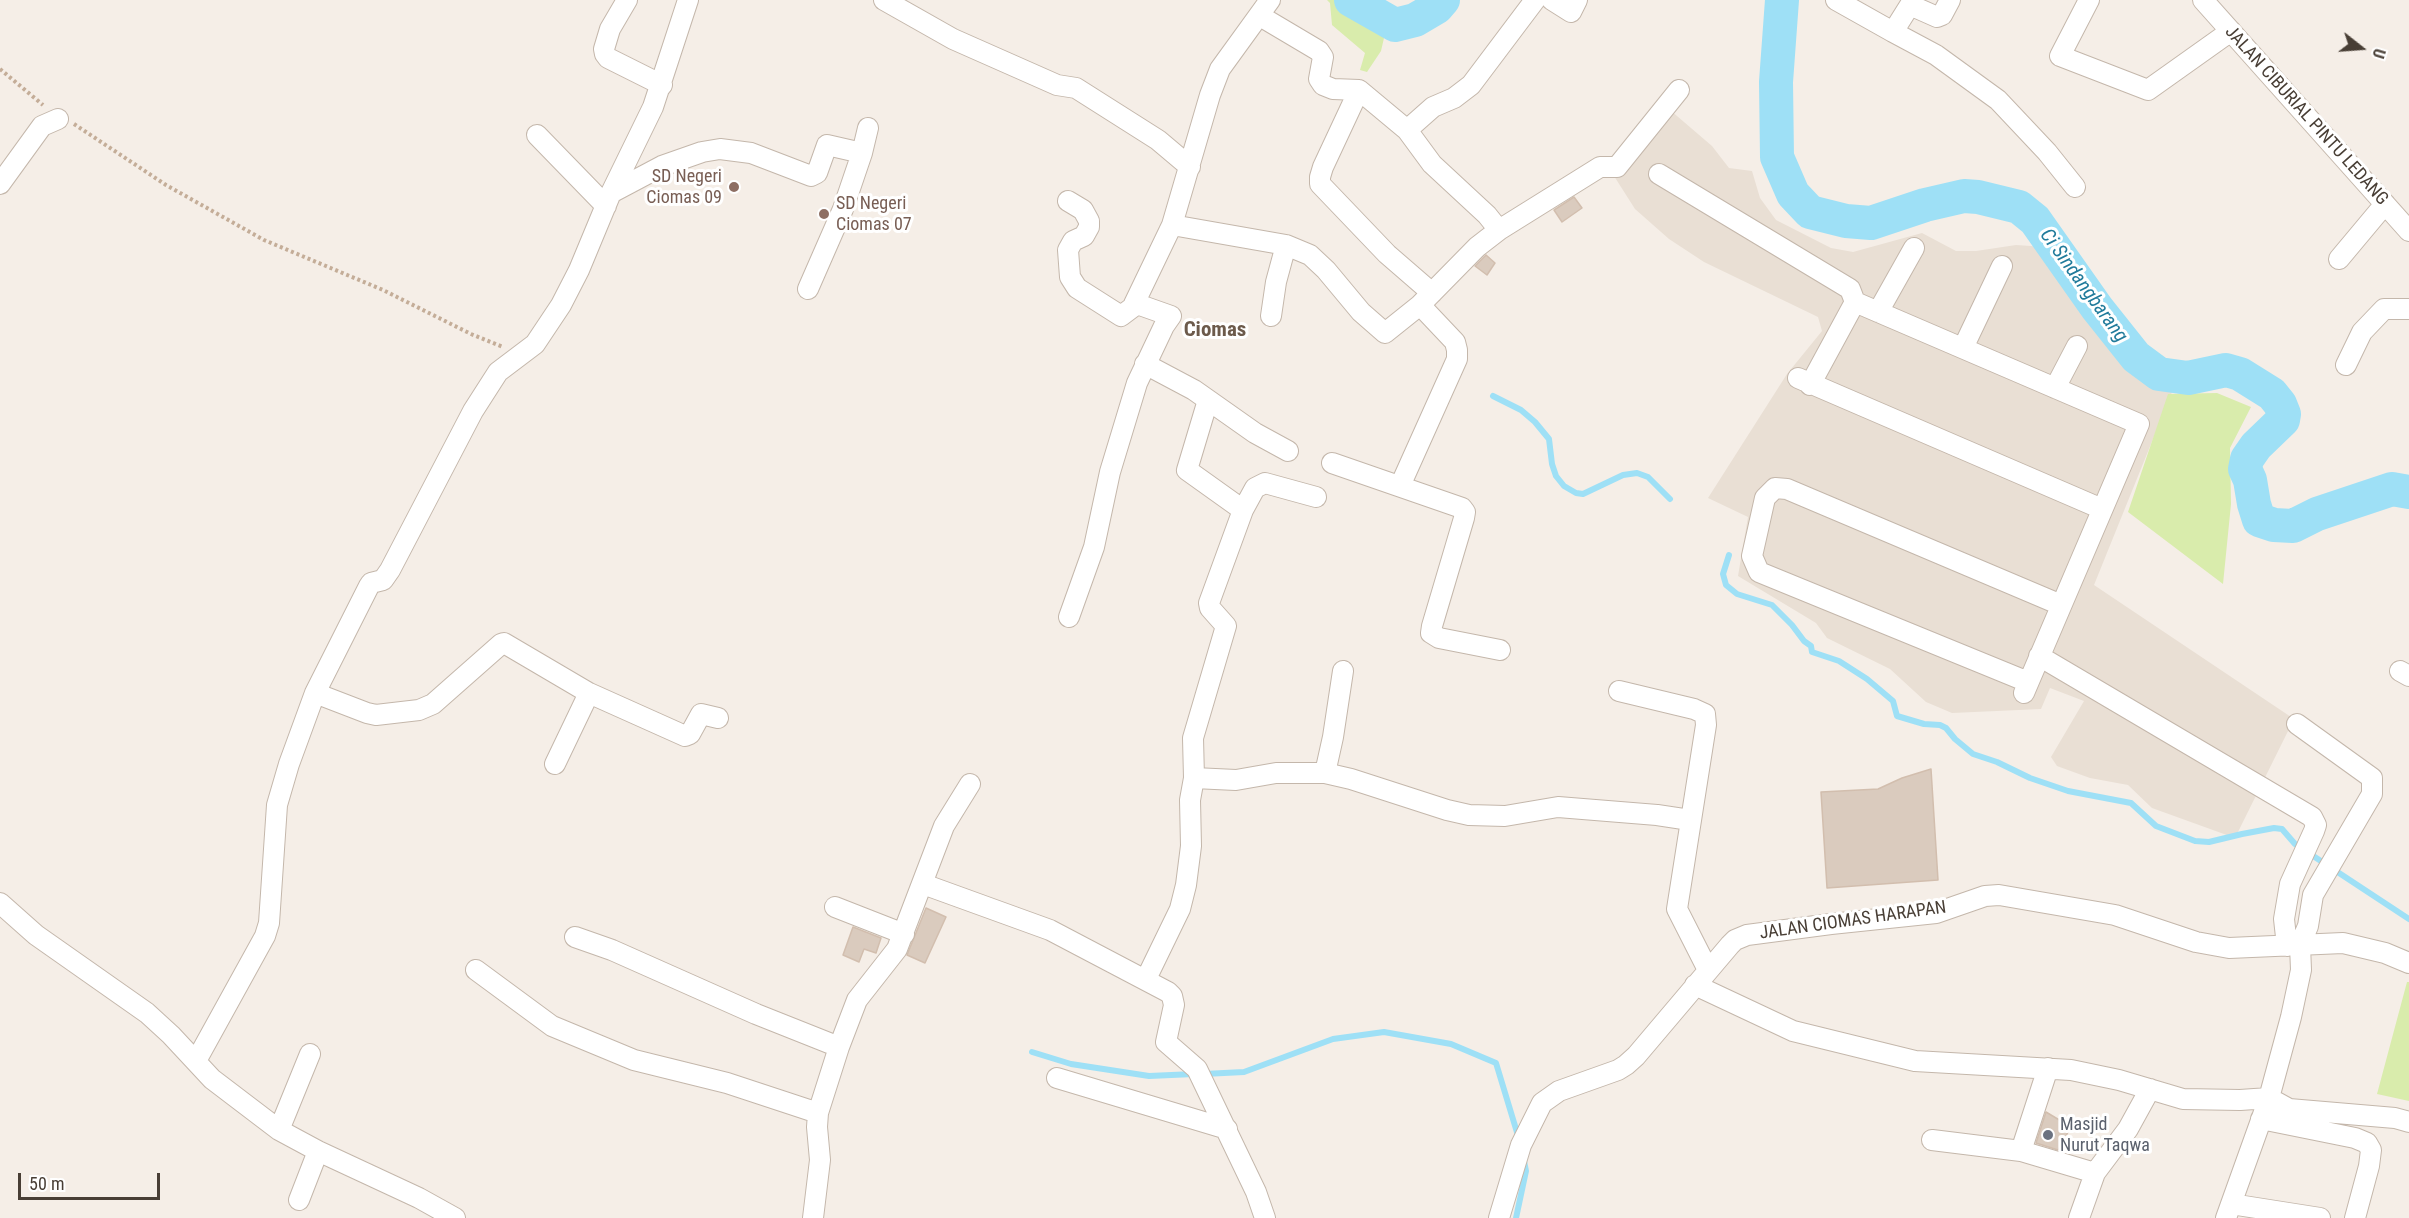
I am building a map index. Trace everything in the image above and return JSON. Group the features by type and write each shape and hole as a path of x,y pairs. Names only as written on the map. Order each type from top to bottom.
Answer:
{"street":[{"path":"627,0 610,29 604,49 605,54 608,58 662,85"},
{"path":"196,1061 265,936 277,806 289,764 315,693 369,586 371,583 383,580 390,570 473,411 498,372 535,344 561,305 662,85 688,0"},
{"path":"884,0 953,39 1057,85 1076,88 1158,140 1190,167"},
{"path":"1407,130 1433,107 1461,94 1471,85 1535,0"},
{"path":"1551,0 1571,12 1577,0"},
{"path":"1836,0 1936,55 1998,100 2047,152 2075,188"},
{"path":"1893,32 1910,4 1937,17 1942,15 1950,0"},
{"path":"2089,0 2060,56 2148,90 2231,32"},
{"name":"JALAN CIBURIAL PINTU LEDANG","path":"2203,0 2409,231"},
{"path":"1068,201 1086,213 1089,221 1089,227 1084,236 1073,242 1068,250 1068,265 1073,282 1077,288 1123,315 1134,304 1172,225 1210,95 1220,69 1265,8 1319,51 1323,57 1319,79 1323,85 1334,89 1359,90 1407,130 1432,164 1487,215 1499,230"},
{"path":"1359,90 1323,167 1320,184 1387,254 1426,299 1455,342 1457,350 1457,359 1400,486"},
{"path":"1172,225 1286,245 1310,255 1326,270 1361,312 1385,333 1426,299 1478,247 1499,230 1600,167 1617,167 1679,90"},
{"path":"0,184 42,126 58,119"},
{"path":"808,289 843,209 868,128"},
{"path":"537,135 608,199"},
{"path":"608,199 662,166 702,152 720,149 751,153 811,176 817,173 827,145 862,153"},
{"path":"1659,174 1850,289 1855,302 2139,424 2026,687 1759,572 1752,556 1765,498 1775,488 1787,489 2061,605"},
{"path":"2339,259 2385,204"},
{"path":"1271,316 1286,245"},
{"path":"1878,312 1914,248"},
{"path":"1963,348 2002,266"},
{"path":"1855,302 1804,382 2102,509"},
{"path":"1069,617 1090,560 1110,472 1132,398 1145,364 1171,316 1134,304"},
{"path":"2346,365 2362,332 2384,309 2409,309"},
{"path":"2055,388 2077,346"},
{"path":"1145,364 1208,400 1255,433 1288,452"},
{"path":"1208,400 1187,470 1243,510"},
{"path":"1332,463 1458,506 1465,512 1431,626 1431,633 1439,638 1500,650"},
{"path":"1146,979 1180,909 1186,885 1191,846 1190,800 1194,778 1193,738 1226,626 1210,608 1209,603 1243,510 1255,488 1265,483 1316,497"},
{"path":"315,693 376,715 419,710 433,704 504,643 589,693 685,736 690,734 701,714 718,718"},
{"path":"2039,656 2312,817 2316,825 2290,884 2284,919 2301,970 2269,1098 2228,1211 2319,1218"},
{"path":"1325,773 1343,671"},
{"path":"1619,691 1706,714 1677,909 1708,970"},
{"path":"555,764 589,693"},
{"path":"2293,946 2308,926 2313,895 2367,805 2372,794 2373,778 2297,724"},
{"path":"1194,778 1236,780 1276,773 1325,773 1469,815 1505,816 1558,807 1690,820"},
{"path":"814,1218 820,1160 818,1113 839,1047 857,1000 887,963 904,934 944,826 970,784"},
{"path":"923,884 1050,930 1168,992 1173,1000 1166,1042 1197,1069 1227,1128 1256,1192 1265,1218"},
{"name":"JALAN CIOMAS HARAPAN","path":"1499,1218 1521,1145 1542,1103 1559,1091 1626,1065 1735,940 1747,935 1936,913 1985,896 1999,895 2115,915 2196,942 2229,948 2343,943 2385,953 2409,963"},
{"path":"0,903 36,935 147,1012 212,1080 279,1130 455,1218"},
{"path":"835,907 904,934"},
{"path":"575,937 612,950 756,1014 839,1047"},
{"path":"476,970 552,1026 634,1060 728,1083 818,1113"},
{"path":"1695,985 1793,1031 1915,1061 2071,1070 2193,1101 2269,1098 2289,1109 2395,1118 2409,1122"},
{"path":"279,1130 310,1054"},
{"path":"2021,1151 2048,1068"},
{"path":"1057,1078 1227,1128"},
{"path":"2079,1218 2095,1173 2128,1129 2150,1089"},
{"path":"2261,1119 2355,1138 2367,1143 2370,1150 2369,1166 2355,1218"},
{"path":"1932,1140 2021,1151 2095,1173"},
{"path":"299,1200 318,1151"}],"path":[{"path":"0,69 26,89 58,119 80,126 166,185 264,240 383,290 471,334 520,354"}],"shaded area":[{"path":"1670,110 1712,146 1729,168 1752,171 1760,198 1776,220 1831,248 1853,252 1922,233 1956,251 1976,251 2016,245 2046,247 2066,289 2141,374 2172,392 2094,585 2294,719 2235,838 2152,808 2128,785 2090,778 2057,766 2051,757 2084,701 2050,688 2041,709 1952,713 1926,702 1890,669 1827,638 1816,623 1738,576 1748,517 1708,498 1787,374 1822,331 1818,317 1704,262 1669,239 1635,209 1614,176"}],"green space":[{"path":"1327,0 1342,0 1393,28 1384,38 1381,51 1367,72 1360,70 1365,53 1332,25 1330,3"},
{"path":"2217,393 2251,407 2230,448 2231,504 2223,584 2128,512 2168,394"},
{"path":"2407,982 2409,982 2409,1101 2377,1094"}],"building":[{"path":"1574,197 1582,208 1562,222 1554,210"},
{"path":"1486,255 1495,263 1487,275 1475,266"},
{"path":"1931,769 1938,880 1827,888 1821,792 1878,789 1902,778"},
{"path":"926,908 946,917 925,963 907,955"},
{"path":"853,927 881,938 876,953 864,949 859,962 843,955"},
{"name":"Masjid Nurut Taqwa","path":"2046,1112 2071,1127 2058,1150 2036,1143"}],"waterway":[{"name":"Ci Sindangbarang","path":"1351,0 1395,25 1415,20 1437,7 1443,0"},
{"name":"Ci Sindangbarang","path":"1782,0 1776,82 1777,157 1793,194 1810,212 1846,221 1871,223 1925,205 1964,196 2019,207 2035,220 2097,308 2136,357 2159,374 2188,378 2226,370 2240,374 2272,394 2280,404 2284,414 2283,420 2256,446 2247,459 2245,469 2250,480 2259,520 2274,525 2293,526 2317,514 2392,489 2409,492"},
{"path":"1493,396 1521,410 1535,422 1549,439 1556,476 1564,486 1576,493 1583,494 1623,475 1637,473 1648,477 1670,499"},
{"path":"1729,555 1723,574 1726,585 1737,594 1772,605 1811,646 1812,652 1839,661 1867,679 1893,701 1897,716 1924,724 1940,725 1973,754 1997,762 2030,778 2068,791 2131,803 2156,826 2195,841 2209,842 2274,828 2282,829 2295,844 2409,919"},
{"path":"1204,1074 1244,1072 1333,1039 1384,1032 1451,1044 1496,1063 1519,1139"},
{"path":"1032,1052 1071,1064 1149,1076 1194,1074"},
{"path":"1516,1218 1526,1171 1524,1161"}],"place":[{"name":"SD Negeri Ciomas 09","path":"734,187"},
{"name":"SD Negeri Ciomas 07","path":"824,214"},
{"name":"Masjid Nurut Taqwa","path":"2048,1135"}],"district":[{"name":"Ciomas","path":"1215,331"}]}
